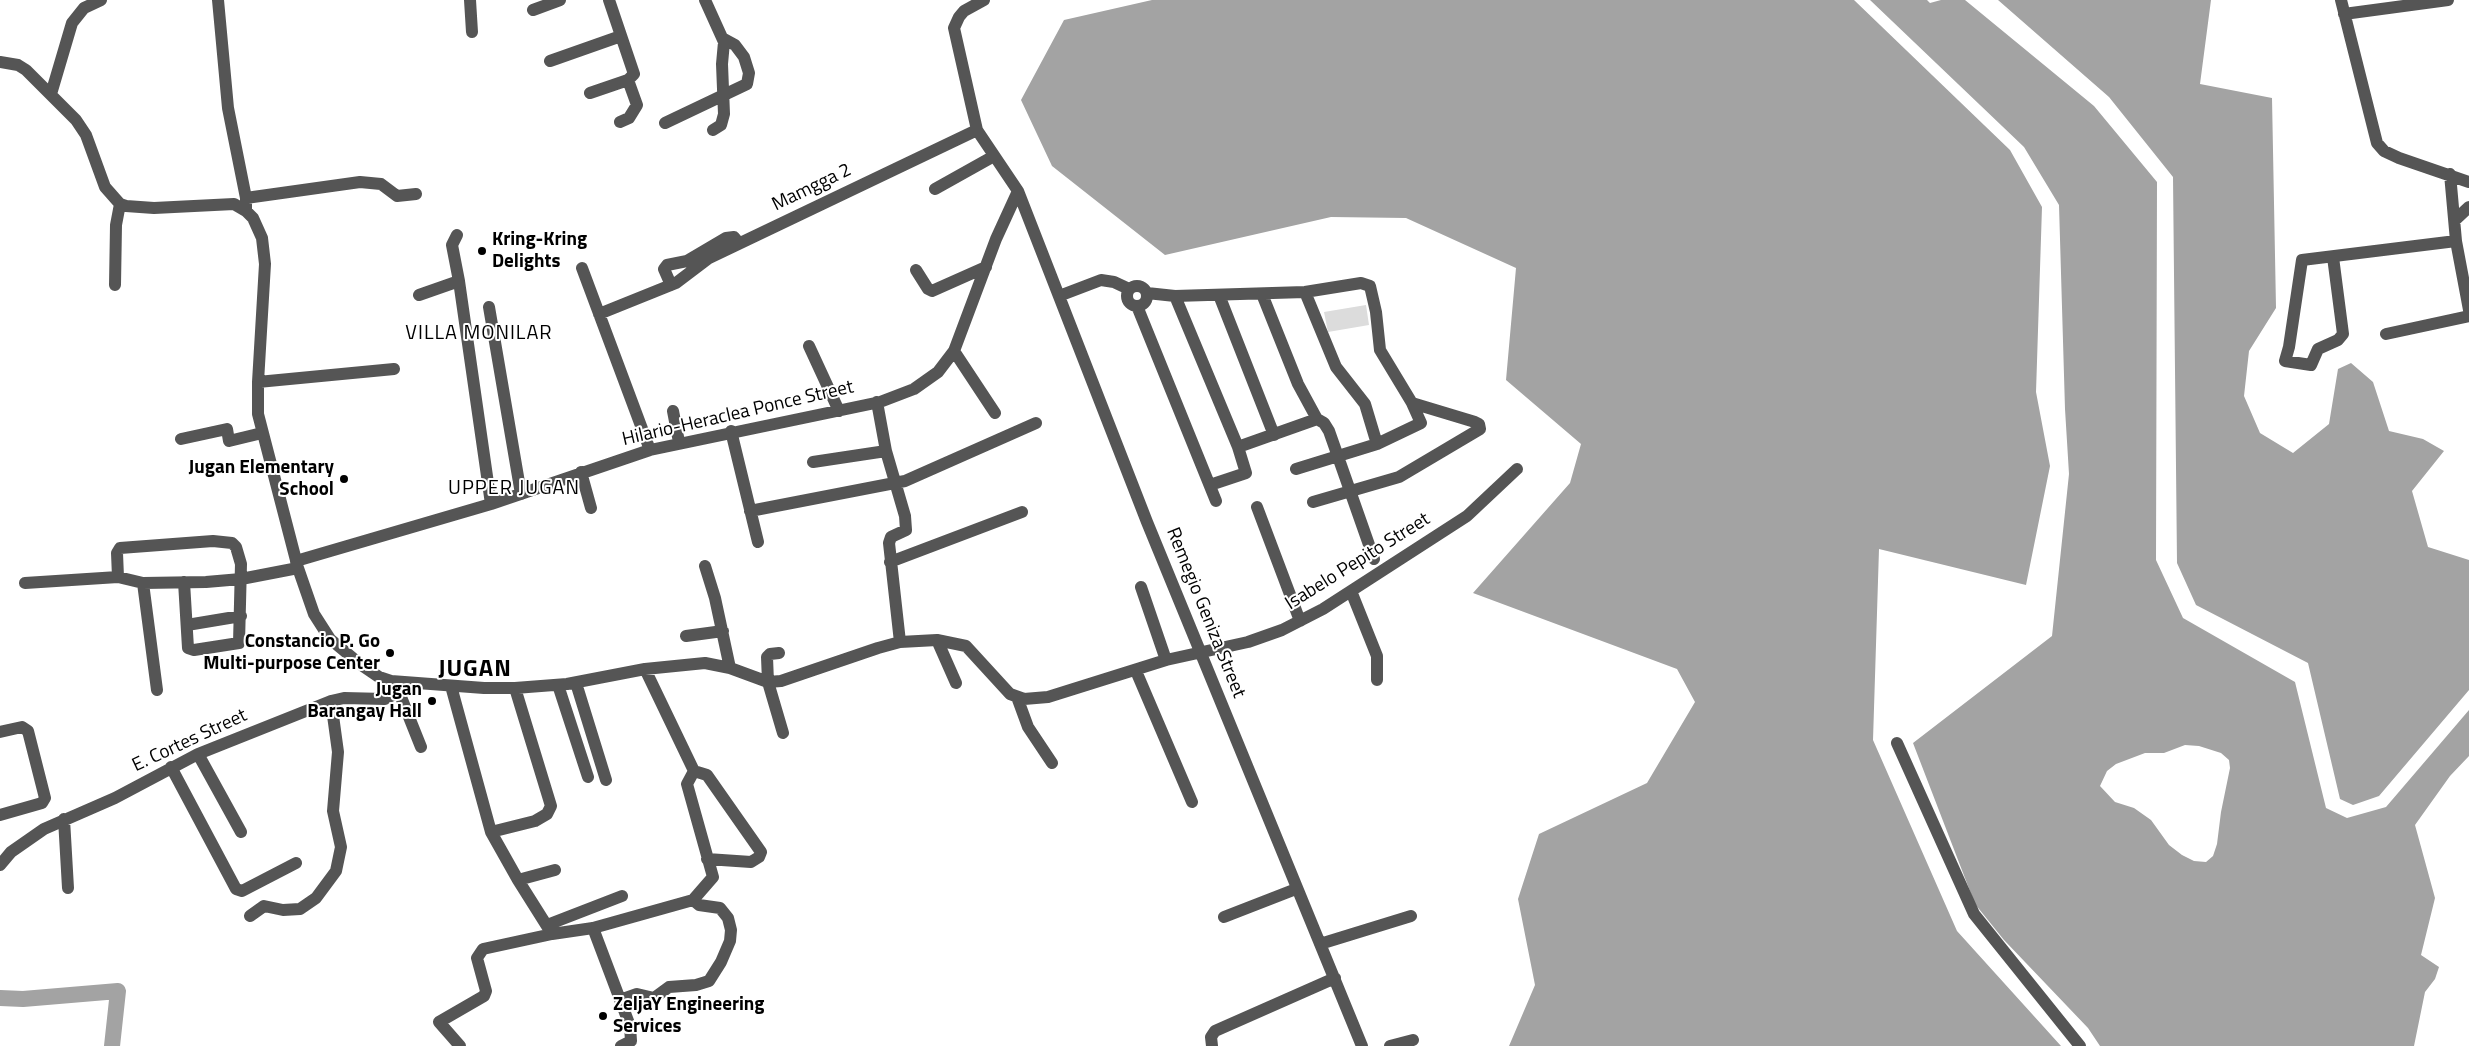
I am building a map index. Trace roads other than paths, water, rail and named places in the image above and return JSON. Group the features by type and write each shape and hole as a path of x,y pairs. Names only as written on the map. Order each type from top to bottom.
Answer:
{"street":[{"path":"50,94 72,23 84,8 101,0"},
{"path":"218,0 228,108 246,198 246,211"},
{"path":"470,0 472,32"},
{"path":"533,10 560,0"},
{"path":"590,93 628,80 634,74 609,0"},
{"path":"705,0 724,39 722,94 724,114 721,125 713,130"},
{"path":"984,0 964,11 954,28 977,130 1018,192"},
{"path":"2341,0 2377,143 2384,151 2469,182"},
{"path":"2344,14 2448,0"},
{"path":"550,61 621,36"},
{"path":"665,123 722,94 745,86 750,78 740,49 724,39"},
{"path":"0,62 22,67 82,127 105,187 120,204 154,208 234,204 246,211 258,228 264,248 265,264 258,414 297,565 314,614 330,639 348,655 379,677 403,688 451,686 515,688 576,683 645,669 705,663 730,668 768,682 781,681 900,642 937,640 966,646 1007,692 1017,697 1028,727 1052,763"},
{"path":"620,122 629,118 636,105 628,80"},
{"name":"Mamgga 2","path":"599,314 671,286 708,258 977,130"},
{"path":"935,189 994,156"},
{"path":"2450,174 2456,241 2469,310"},
{"path":"246,198 360,182 381,184 397,196 416,194"},
{"name":"Hilario-Heraclea Ponce Street","path":"25,583 118,577 143,583 241,579 297,565 491,504 650,450 679,442 839,411 896,397 926,381 947,362 954,351 986,267 1018,192"},
{"name":"Remegio Geniza Street","path":"1018,192 1200,652 1362,1046"},
{"path":"115,285 116,235 120,204"},
{"path":"2455,220 2469,207"},
{"path":"457,235 452,245 459,281 491,504"},
{"path":"671,286 664,269 667,265 687,261 726,238 734,237 739,244"},
{"path":"2333,256 2343,334 2338,340 2318,349 2311,365 2285,361 2289,347 2302,260 2333,256 2456,241"},
{"path":"916,270 928,289 932,291 986,267"},
{"path":"582,268 650,450"},
{"path":"1059,296 1101,280 1114,282 1129,289 1139,286 1146,293 1175,296 1305,292 1361,282 1370,286 1376,312 1380,350 1412,403 1420,423"},
{"path":"419,294 459,281"},
{"path":"1129,289 1127,295 1128,302 1137,306 1216,501"},
{"path":"1305,292 1336,366 1364,404 1377,444"},
{"path":"1137,306 1145,301 1146,293"},
{"path":"1262,294 1298,384 1316,419"},
{"path":"1219,295 1274,435"},
{"path":"1175,296 1238,447 1246,473 1210,485"},
{"path":"489,308 521,494"},
{"path":"2386,334 2469,316"},
{"path":"809,346 839,411"},
{"path":"954,351 995,412"},
{"path":"258,382 394,369"},
{"path":"877,402 886,452 905,516 906,530 889,540 900,642"},
{"path":"1313,502 1399,477 1480,429 1479,424 1474,422 1412,403"},
{"path":"673,411 679,442"},
{"path":"1296,469 1338,454 1377,444 1441,413"},
{"path":"1238,447 1316,419 1324,422 1338,454 1374,560"},
{"path":"750,511 895,484 1036,424"},
{"path":"181,439 227,429 229,441 262,433"},
{"path":"731,431 758,542"},
{"path":"813,462 886,452"},
{"name":"Isabelo Pepito Street","path":"1017,697 1034,700 1048,697 1136,671 1166,660 1263,638 1300,621 1351,591 1467,516 1517,469"},
{"path":"581,472 591,508"},
{"path":"1257,507 1300,621"},
{"path":"890,562 1022,512"},
{"path":"118,577 117,553 120,548 220,541 232,543 236,547 241,579 240,643 194,650 188,648 184,582"},
{"path":"705,566 723,631 730,668"},
{"path":"143,583 157,690"},
{"path":"1141,587 1166,660"},
{"path":"1351,591 1377,656 1378,680"},
{"path":"187,625 241,616"},
{"path":"686,636 723,631"},
{"path":"937,640 956,683"},
{"path":"779,652 770,654 767,657 768,682 783,733"},
{"path":"645,669 694,771 707,776 761,852 759,857 751,862 707,860"},
{"path":"1136,671 1192,802"},
{"path":"576,683 606,780"},
{"path":"558,685 588,777"},
{"path":"451,686 491,832 518,880 550,930"},
{"path":"403,688 421,747"},
{"name":"E. Cortes Street","path":"0,865 21,844 44,829 128,792 198,754 331,700 344,698 379,700 403,688"},
{"path":"491,832 535,822 548,814 551,806 515,688"},
{"path":"250,916 264,906 283,910 300,909 316,898 336,871 342,848 333,811 338,752 331,700"},
{"path":"0,732 22,727 28,731 45,798 42,803 0,815"},
{"path":"1898,743 1974,914 2080,1046"},
{"path":"198,754 241,832"},
{"path":"171,767 236,889 242,891 296,863"},
{"path":"550,930 593,928 693,900 713,877 687,784 694,771"},
{"path":"64,819 68,888"},
{"path":"518,880 555,870"},
{"path":"1224,917 1296,889"},
{"path":"460,1046 439,1022 484,996 486,991 477,958 479,953 488,948 550,930 622,896"},
{"path":"620,1000 637,994 654,998 669,987 696,985 708,981 721,962 730,941 731,930 728,918 720,908 699,906 693,900"},
{"path":"1320,944 1411,916"},
{"path":"593,928 630,1026 628,1044"},
{"path":"1209,1045 1215,1031 1335,978"},
{"path":"1390,1046 1413,1040"}],"waterway":[{"path":"0,998 23,999 118,991 112,1046"}],"place":[{"name":"Kring-Kring Delights","path":"482,251"},
{"name":"Jugan Elementary School","path":"344,479"},
{"name":"Constancio P. Go Multi-purpose Center","path":"390,653"},
{"name":"Jugan Barangay Hall","path":"432,701"},
{"name":"ZeljaY Engineering Services","path":"603,1016"}],"district":[{"name":"VILLA MONILAR","path":"479,334"},
{"name":"UPPER JUGAN","path":"514,489"},
{"name":"JUGAN","path":"475,670"}]}
